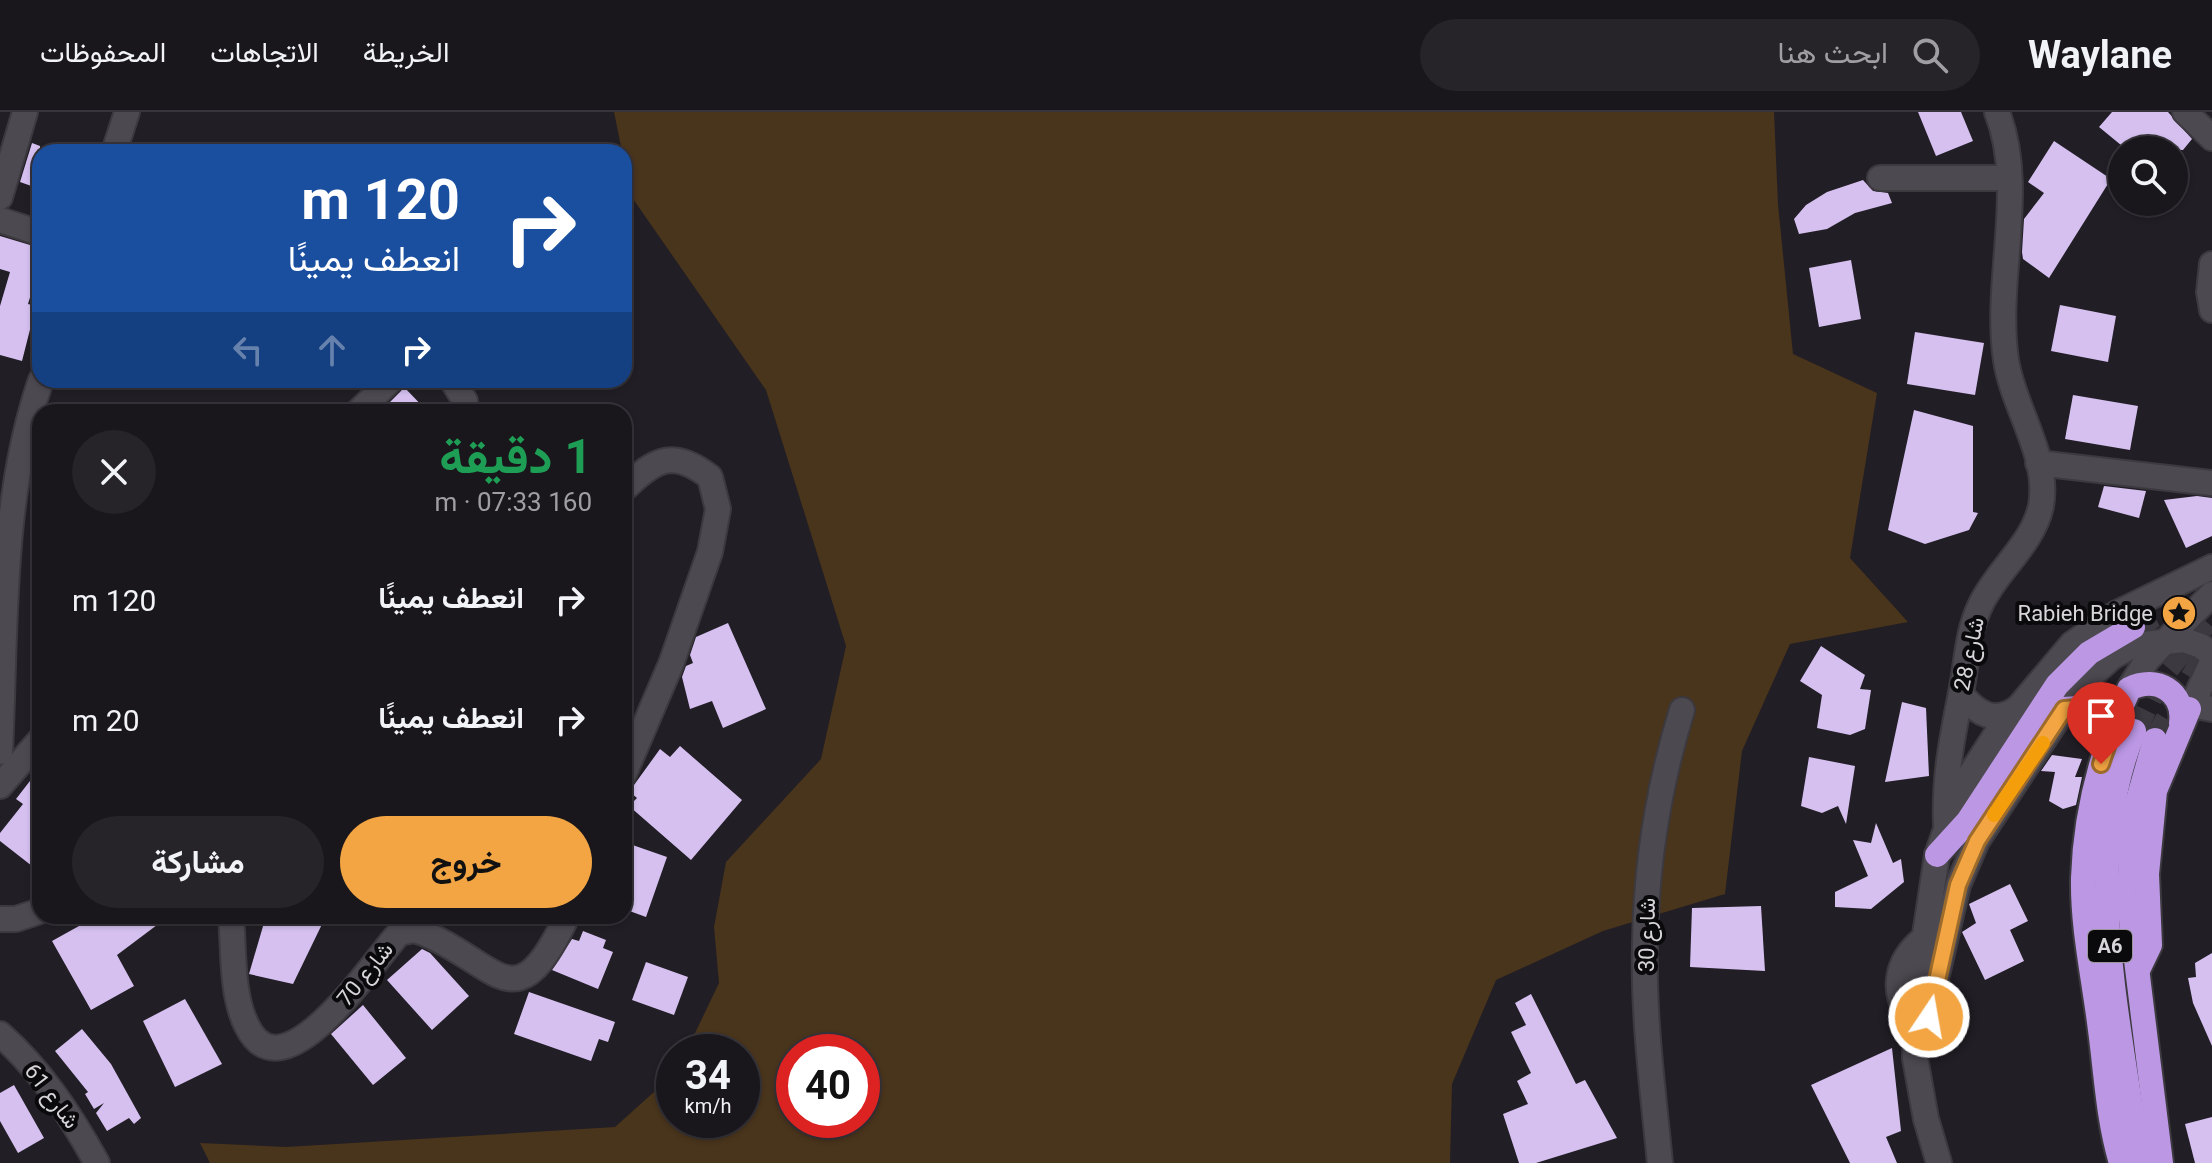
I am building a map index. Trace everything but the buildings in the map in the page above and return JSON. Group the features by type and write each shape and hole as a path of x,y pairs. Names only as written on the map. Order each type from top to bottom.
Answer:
{"highway":[{"path":"1937,855 1968,821 2057,685 2089,653 2133,627"},
{"path":"2121,1163 2110,1117 2083,879 2089,810 2134,733 2129,689 2152,683 2167,688 2195,712 2155,791 2147,874 2150,945 2137,972"},
{"path":"2064,709 2092,707 2134,733"},
{"name":"A6","path":"2134,733 2137,796 2130,844 2129,903 2161,1163"},
{"name":"A6","path":"2134,733 2111,810 2105,893 2138,1163"}],"street":[{"path":"0,197 25,112"},
{"path":"117,144 127,112"},
{"name":"شارع 28","path":"1946,825 1946,772 1970,635 1990,587 2032,530 2042,494 2036,457 2013,387 2002,333 2008,178 2004,130 1997,112"},
{"path":"2185,112 2212,138"},
{"path":"1880,178 2008,178"},
{"path":"0,220 32,230"},
{"path":"2212,264 2209,292 2212,310"},
{"path":"366,404 383,388"},
{"path":"0,752 1,643 10,504 16,466 32,411"},
{"path":"2036,457 2212,483"},
{"path":"632,481 645,469 671,459 686,462 710,477 718,509 710,552 671,664 632,755"},
{"path":"1939,1163 1926,1119 1915,1058 1915,1031 1923,939 1937,855 1946,825 1977,762 2060,656 2086,633 2212,567"},
{"path":"2157,594 2168,611 2167,632 2163,640"},
{"path":"2129,689 2163,640 2212,594"},
{"path":"1915,1031 1928,1022 1958,885 1977,841 2064,709 2088,679 2112,657 2134,645 2163,640 2192,642 2212,655"},
{"path":"2195,712 2212,662"},
{"path":"1961,694 1975,710 1993,717 2012,712 2020,706"},
{"name":"شارع 30","path":"1660,1163 1645,944 1661,791 1682,710"},
{"path":"0,786 32,749"},
{"path":"0,919 16,919 32,914"},
{"name":"شارع 70","path":"232,924 245,1023 257,1040 283,1047 298,1043 336,1010 399,933 414,930 424,933 498,977 518,979 539,967 563,924"},
{"name":"شارع 61","path":"0,1034 68,1112 97,1163"}],"shaded area":[{"path":"614,112 1774,112 1778,204 1793,354 1877,393 1850,558 1908,622 1790,644 1742,751 1725,894 1603,931 1496,980 1452,1084 1450,1163 210,1163 200,1143 286,1147 615,1127 656,1090 656,1138 760,1138 760,1034 695,1034 719,983 714,927 726,862 821,759 846,646 766,390 632,197 632,144 620,144"}],"tunnel":[{"path":"2133,627 2212,585"},
{"path":"2134,731 2161,676 2212,615"},
{"path":"2155,740 2209,650"}],"slow traffic":[{"path":"1994,815 2043,743"}],"place":[{"name":"Rabieh Bridge","path":"2179,613"}],"route":[{"path":"1929,1017 1958,885 1977,841 2064,709 2092,707 2107,719 2113,729 2101,764"}]}
